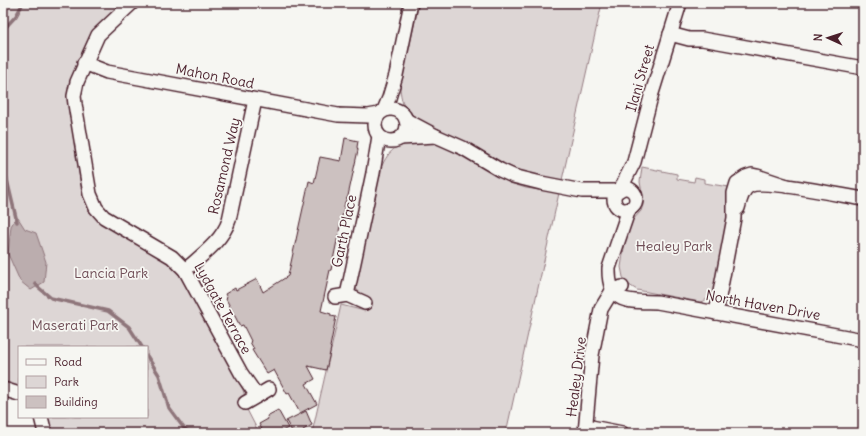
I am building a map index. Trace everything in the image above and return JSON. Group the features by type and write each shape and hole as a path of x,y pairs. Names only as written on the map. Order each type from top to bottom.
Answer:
{"street":[{"name":"Lydgate Terrace","path":"132,3 98,34 84,63 74,96 87,184 92,201 104,217 172,257 185,270 241,373 257,396"},
{"path":"396,75 397,90 406,130 387,136 375,121 382,112 389,98 396,75 411,3"},
{"name":"Ilani Street","path":"619,190 634,162 650,100 680,3"},
{"path":"671,30 687,31 702,39 863,68"},
{"name":"Mahon Road","path":"84,63 108,72 341,116 368,116 382,112"},
{"name":"Rosamond Way","path":"185,270 211,246 226,228 231,212 255,100"},
{"path":"382,112 392,109 403,116"},
{"name":"Mahon Road","path":"341,116 387,136 436,136"},
{"name":"Mahon Road","path":"403,116 436,136 463,148 513,176 582,191 621,207"},
{"name":"Garth Place","path":"365,302 341,296 373,173 387,136"},
{"name":"Ilani Street","path":"634,162 634,194"},
{"path":"716,313 734,218 735,188 741,180 746,177 757,176 787,186 863,199"},
{"path":"617,292 615,252 621,207 614,199 619,190 629,189 635,197 634,204 621,207"},
{"name":"Mahon Road","path":"582,191 619,190"},
{"name":"North Haven Drive","path":"617,292 630,293 657,302 863,340"},
{"name":"Healey Drive","path":"586,430 590,374 598,325 617,292"},
{"path":"3,389 18,394"},
{"path":"245,403 269,389"},
{"path":"41,418 45,433"},
{"path":"586,430 622,433"}],"green space":[{"path":"3,3 122,3 93,30 79,58 69,84 68,102 84,200 89,210 98,220 173,266 179,274 243,390 245,396 242,400 259,433 52,433 47,418 148,418 148,346 18,346 18,388 3,384"},
{"path":"419,3 602,3 562,180 529,174 510,167 452,135 420,123 409,115 405,110 400,89"},
{"path":"422,140 437,143 462,154 510,183 526,188 559,193 506,433 312,433 341,305 365,311 369,298 361,295 355,287 380,170 388,156 396,148 407,143"},
{"name":"Healey Park","path":"642,167 677,174 677,179 694,182 695,177 704,179 704,183 729,187 728,211 714,290 705,300 700,302 637,290 626,283 623,277 621,267 626,235 630,223 641,211 643,205 640,182"},
{"path":"198,269 216,301 210,304 197,280"}],"shaded area":[{"path":"16,218 18,218 25,229 36,233 46,262 44,282 31,290 20,281 8,254 11,226"}],"building":[{"path":"345,138 358,141 358,150 321,311 336,317 331,348 326,370 308,366 315,379 306,384 317,404 300,413 289,393 287,394 274,370 267,374 252,350 254,349 250,342 251,341 243,325 240,326 226,299 225,294 257,279 263,292 288,276 309,181 314,183 320,157 341,161"},
{"path":"278,410 288,428 278,433 264,433 259,424 268,419 267,416"},
{"path":"306,411 312,425 303,430 305,433 293,433 286,421"}],"waterway":[{"path":"3,30 16,16 23,3"},
{"path":"3,163 17,222"},
{"path":"35,283 51,298 108,311 129,327 141,346"},
{"path":"148,358 159,375 169,408 183,427 190,433"}],"park label":[{"name":"Lancia Park","path":"111,273"},
{"name":"Maserati Park","path":"75,325"}]}
